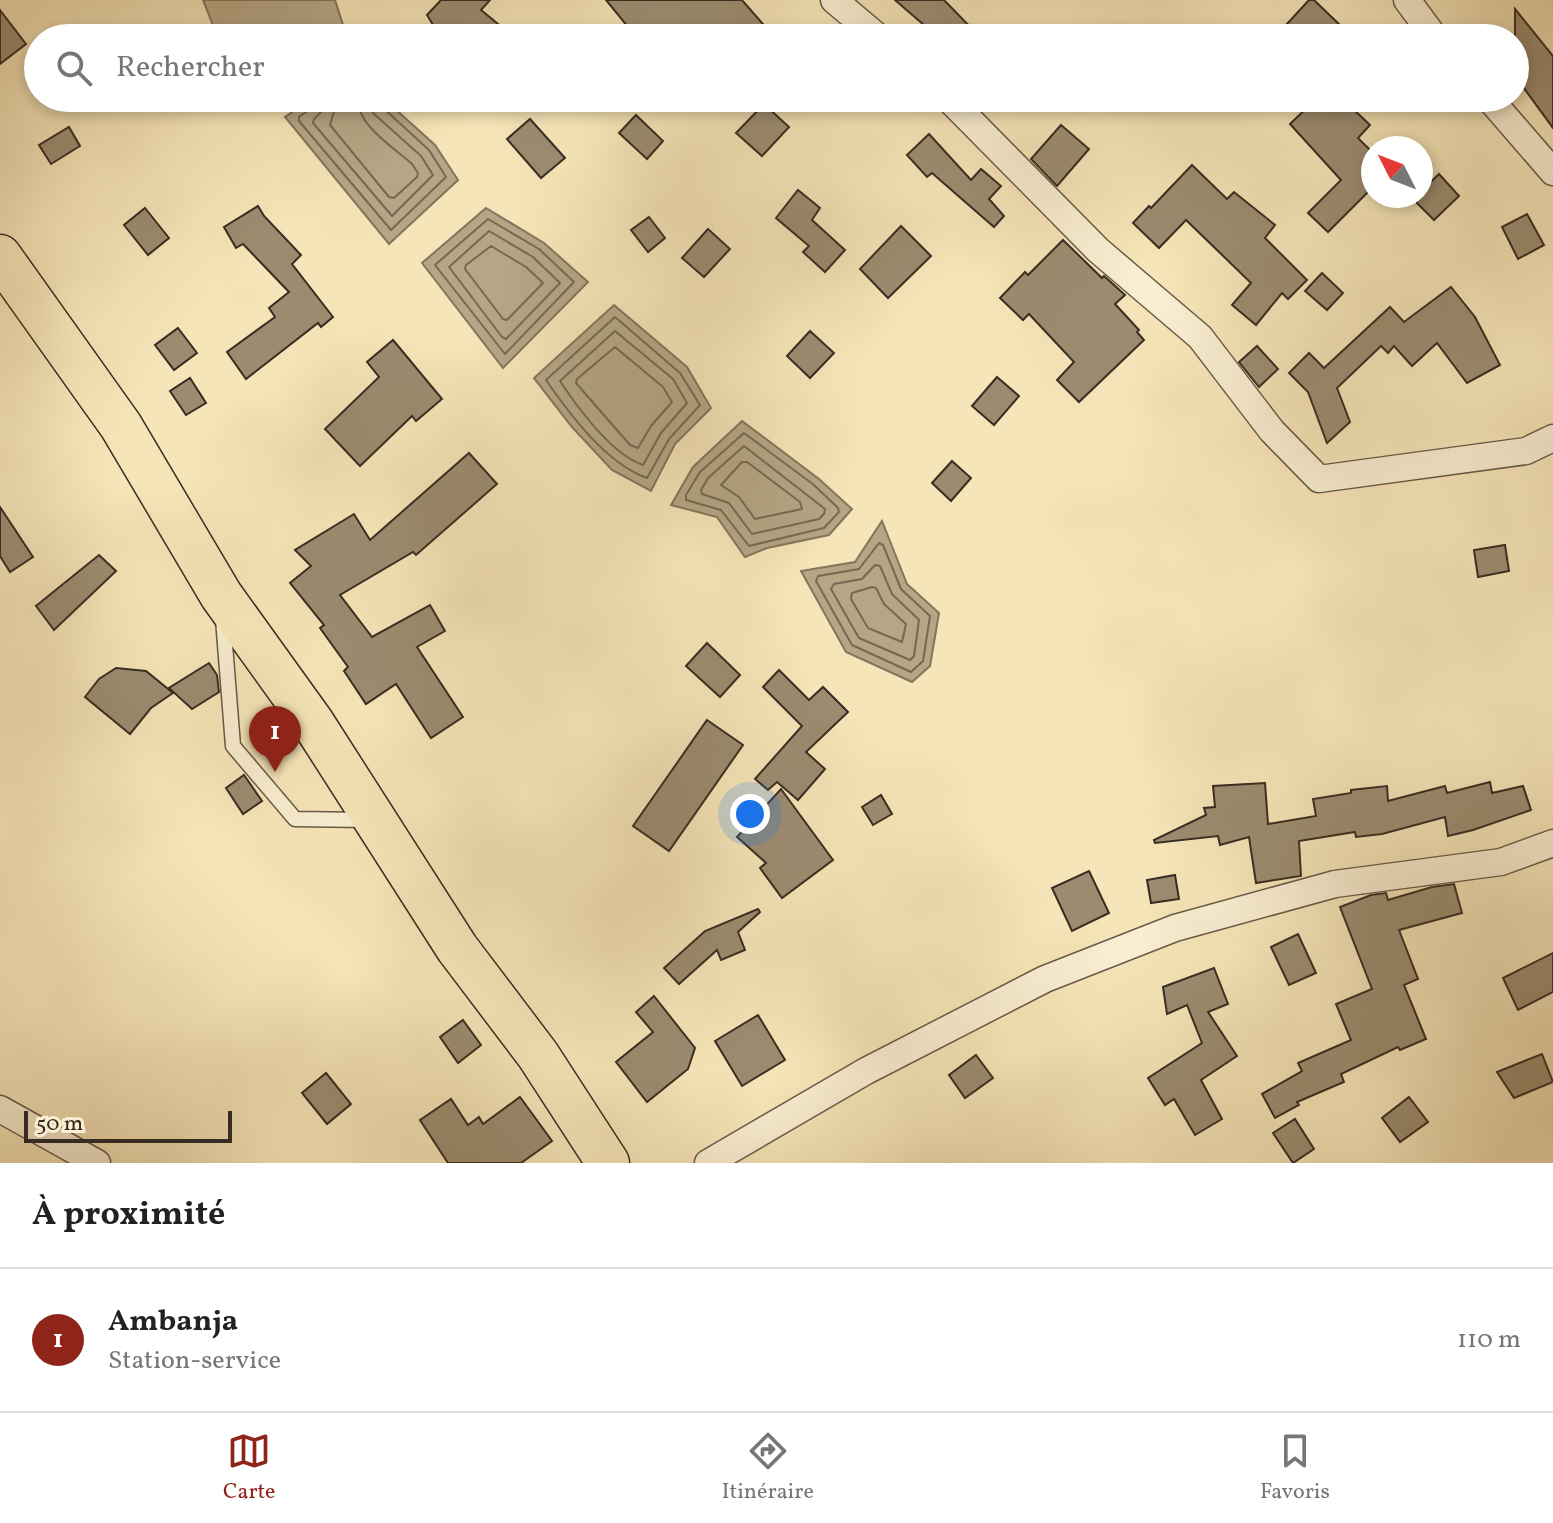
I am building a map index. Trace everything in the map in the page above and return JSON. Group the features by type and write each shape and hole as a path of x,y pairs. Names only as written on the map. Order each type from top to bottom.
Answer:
{"main road":[{"path":"0,256 121,426 221,595 313,723 457,948 538,1055 608,1163"}],"street":[{"path":"834,0 862,24"},
{"path":"1407,0 1425,24"},
{"path":"962,112 1098,250 1200,337 1272,431 1319,479 1526,451 1553,438"},
{"path":"1501,112 1553,172"},
{"path":"708,1163 866,1071 1045,979 1175,928 1335,884 1501,862 1553,843"},
{"path":"0,1109 97,1163"}],"lane":[{"path":"221,595 233,746 295,819 374,820"}],"water":[{"path":"203,0 335,0 343,24 212,24"},
{"path":"292,112 398,112 435,145 458,180 389,244 285,117"},
{"path":"486,208 544,243 588,282 503,368 422,263"},
{"path":"614,305 687,367 711,408 675,444 651,491 612,470 572,427 534,378"},
{"path":"742,421 819,479 852,509 829,535 767,548 745,557 717,517 671,505 693,467"},
{"path":"882,521 907,584 939,613 930,666 912,682 846,652 801,571 855,562"}],"building":[{"path":"441,0 490,0 481,10 498,24 432,24 427,15"},
{"path":"606,0 742,0 763,24 626,24"},
{"path":"895,0 944,0 967,24 923,24"},
{"path":"1309,0 1314,0 1339,24 1287,24"},
{"path":"1515,9 1527,24 1515,24"},
{"path":"0,10 24,46 0,64"},
{"path":"1529,26 1553,56 1553,128 1529,95"},
{"path":"756,112 773,112 789,127 762,156 736,133"},
{"path":"1302,112 1356,112 1370,125 1358,138 1361,141 1361,199 1328,232 1308,213 1341,180 1290,124"},
{"path":"636,115 663,141 647,159 619,133"},
{"path":"530,119 565,158 541,178 507,139"},
{"path":"1061,125 1089,149 1057,186 1031,159"},
{"path":"69,127 80,146 51,164 39,145"},
{"path":"929,134 971,180 981,169 1001,186 989,199 1004,216 994,227 932,173 927,177 907,155"},
{"path":"1192,165 1227,199 1234,192 1275,225 1265,238 1307,280 1288,299 1282,293 1256,325 1232,305 1251,283 1186,220 1159,248 1133,223"},
{"path":"1439,174 1459,196 1434,220 1422,208 1433,208 1433,180"},
{"path":"798,190 820,208 812,220 845,250 825,272 803,252 809,246 776,218"},
{"path":"258,206 301,255 292,264 333,317 321,327 318,323 246,379 227,352 275,317 269,308 289,292 243,244 236,248 224,227"},
{"path":"145,208 169,238 148,255 124,225"},
{"path":"1527,214 1544,245 1518,259 1502,227"},
{"path":"649,217 665,238 648,252 631,230"},
{"path":"901,226 931,256 888,298 860,269"},
{"path":"708,229 730,249 704,277 682,258"},
{"path":"1063,240 1102,278 1104,276 1125,295 1115,304 1144,340 1079,402 1057,380 1074,362 1029,314 1023,320 1000,298"},
{"path":"1322,273 1343,293 1327,310 1305,291"},
{"path":"1451,287 1475,317 1500,365 1467,383 1437,343 1412,366 1394,346 1388,353 1381,346 1337,388 1350,422 1327,443 1308,392 1289,373 1309,353 1324,368 1390,307 1404,322"},
{"path":"178,328 197,353 174,370 155,345"},
{"path":"810,331 834,353 810,378 787,356"},
{"path":"393,340 442,399 416,421 412,416 360,466 325,429 379,377 367,362"},
{"path":"1257,346 1278,369 1259,387 1239,362"},
{"path":"997,377 1019,396 994,425 972,406"},
{"path":"190,378 206,403 186,415 170,391"},
{"path":"469,453 497,484 416,555 413,552 340,595 372,637 430,605 445,631 417,647 463,717 431,738 396,684 366,704 344,671 348,667 320,628 324,625 290,583 311,566 295,550 354,514 370,540"},
{"path":"952,461 971,478 951,501 932,483"},
{"path":"0,507 33,557 10,572 0,556"},
{"path":"1505,545 1509,571 1478,577 1474,550"},
{"path":"99,555 116,571 54,630 36,606"},
{"path":"707,643 740,675 720,697 686,666"},
{"path":"209,663 217,675 219,692 192,709 169,688"},
{"path":"116,668 146,671 173,693 151,708 130,734 85,697 99,679"},
{"path":"779,670 809,700 823,687 848,712 806,752 825,769 798,800 777,782 768,790 755,779 802,726 763,687"},
{"path":"707,720 743,745 669,851 633,826"},
{"path":"244,775 262,801 243,814 226,788"},
{"path":"1490,782 1492,793 1523,786 1531,810 1448,836 1445,817 1382,834 1356,837 1355,832 1299,841 1301,876 1256,883 1249,837 1220,845 1218,836 1155,843 1154,840 1206,815 1204,808 1215,807 1213,786 1265,783 1268,824 1316,816 1313,799 1351,793 1351,790 1387,786 1388,801 1445,786 1447,793"},
{"path":"781,789 833,860 782,898 760,868 766,863 737,837"},
{"path":"881,795 892,814 873,825 862,807"},
{"path":"1089,871 1109,913 1072,931 1052,888"},
{"path":"1175,875 1179,899 1151,903 1147,880"},
{"path":"1454,884 1462,913 1399,930 1418,979 1404,985 1426,1039 1400,1050 1398,1047 1341,1074 1344,1082 1297,1102 1299,1105 1275,1118 1262,1094 1302,1071 1298,1063 1351,1040 1336,1004 1372,989 1340,907 1371,895 1386,893 1388,900"},
{"path":"758,909 760,912 738,932 745,950 721,960 717,950 679,984 664,968 705,931"},
{"path":"1298,934 1316,973 1289,985 1271,947"},
{"path":"1553,953 1553,992 1518,1010 1503,978"},
{"path":"1214,968 1228,1004 1208,1012 1237,1056 1201,1080 1222,1119 1195,1135 1174,1099 1165,1105 1148,1078 1202,1043 1187,1005 1167,1014 1163,987"},
{"path":"654,996 695,1048 688,1069 647,1102 616,1062 653,1032 636,1012"},
{"path":"758,1015 785,1060 742,1086 715,1041"},
{"path":"463,1020 481,1045 458,1063 440,1037"},
{"path":"1542,1054 1553,1082 1514,1098 1497,1072"},
{"path":"976,1055 993,1078 965,1098 949,1075"},
{"path":"326,1073 351,1104 327,1124 302,1093"},
{"path":"520,1097 552,1141 521,1163 448,1163 420,1120 451,1099 468,1125 479,1117 483,1124"},
{"path":"1409,1097 1428,1122 1400,1142 1382,1118"},
{"path":"1295,1119 1314,1149 1293,1163 1273,1133"}],"place":[{"name":"Ambanja","path":"275,772"}]}
